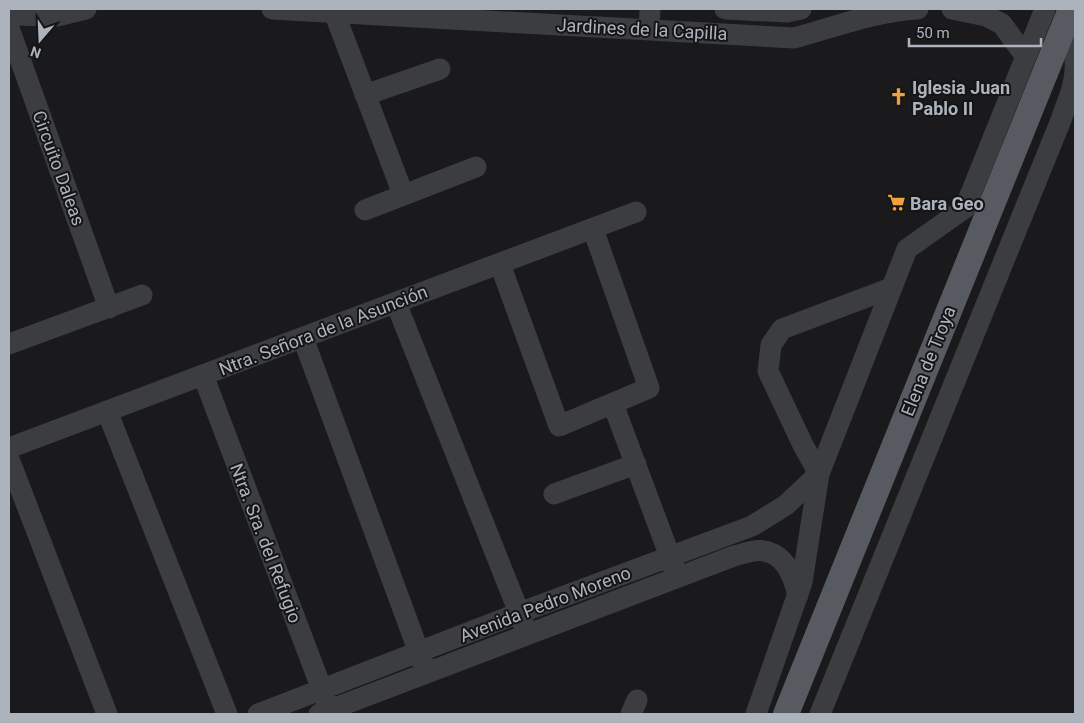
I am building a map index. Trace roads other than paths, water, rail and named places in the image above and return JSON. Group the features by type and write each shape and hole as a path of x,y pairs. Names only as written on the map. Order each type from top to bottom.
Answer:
{"main road":[{"name":"Elena de Troya","path":"786,714 1020,104 1061,12"}],"street":[{"path":"9,15 57,16 86,9"},
{"name":"Jardines de la Capilla","path":"272,9 440,14 649,30 794,38 876,12 918,9"},
{"path":"649,30 650,9"},
{"name":"Jardines de la Capilla","path":"726,9 787,12 801,9"},
{"path":"952,9 986,16 1002,24 1026,57"},
{"path":"334,12 403,194"},
{"path":"756,714 802,582 819,474 907,248 964,208 1020,104 1026,57 1061,12"},
{"path":"820,714 1061,120 1074,80 1075,69 1073,45 1061,12"},
{"name":"Circuito Daleas","path":"9,28 108,308"},
{"path":"365,96 440,69"},
{"path":"1020,104 1061,120"},
{"path":"365,210 403,194 476,168"},
{"name":"Ntra. Señora de la Asunción","path":"9,448 636,212"},
{"path":"500,264 559,426 649,388 592,229"},
{"path":"819,474 768,371 771,345 782,329 891,288"},
{"path":"10,342 142,295"},
{"path":"396,302 527,634"},
{"path":"303,338 428,673"},
{"name":"Ntra. Sra. del Refugio","path":"203,375 322,690 324,712"},
{"path":"613,404 677,577"},
{"path":"107,411 227,714"},
{"path":"9,459 107,714"},
{"path":"554,494 636,464"},
{"name":"Avenida Pedro Moreno","path":"258,714 519,613 752,526 786,505 819,474"},
{"name":"Avenida Pedro Moreno","path":"324,712 677,577 734,556 754,551 764,551 776,556 786,564 792,575 798,595"}],"place":[{"name":"Iglesia Juan Pablo II","path":"898,97"},
{"name":"Bara Geo","path":"896,203"}]}
